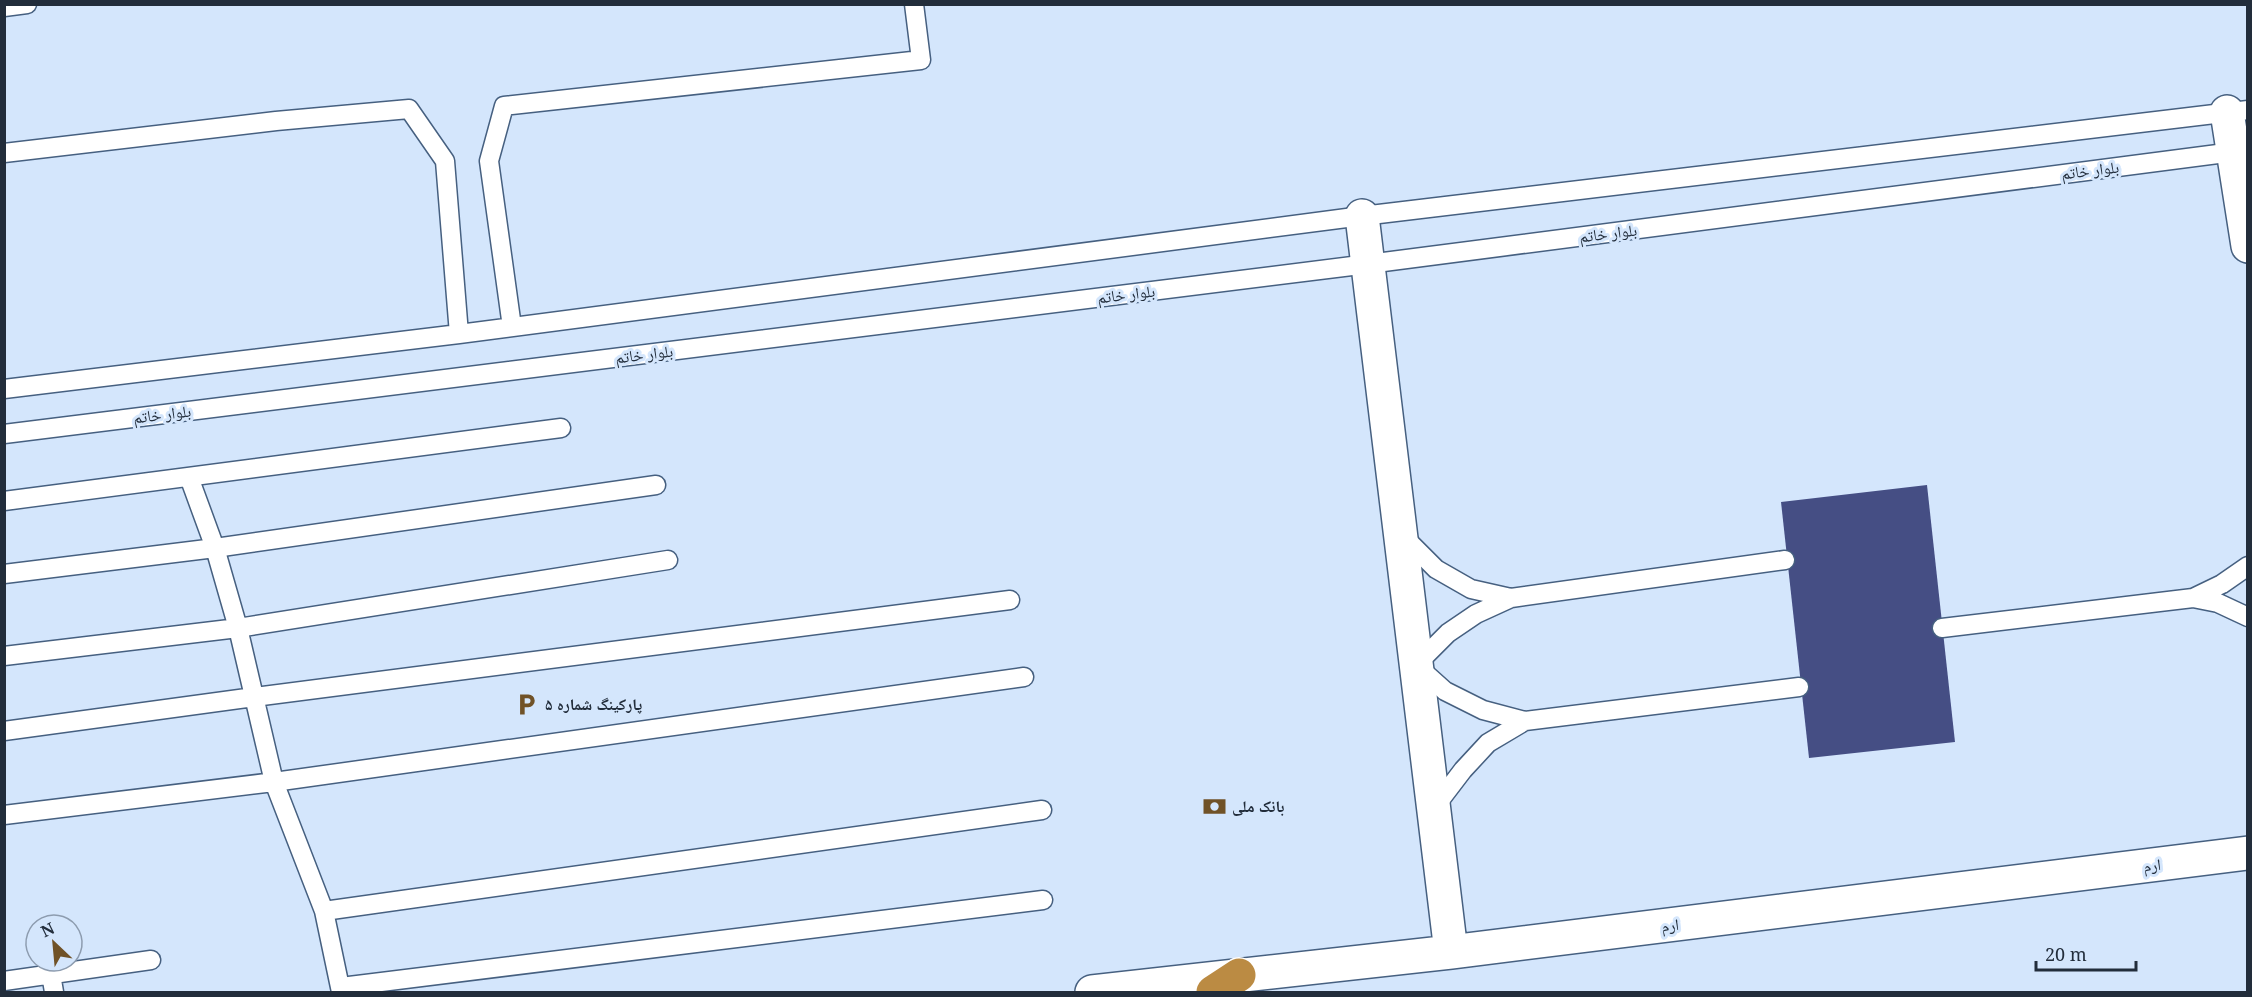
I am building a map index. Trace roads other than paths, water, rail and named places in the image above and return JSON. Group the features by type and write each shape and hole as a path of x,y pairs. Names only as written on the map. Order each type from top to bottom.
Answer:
{"street":[{"path":"2237,111 2247,246"},
{"path":"1362,216 1452,952"},
{"name":"ارم","path":"1092,993 1226,984 1452,952 2247,853"}],"lane":[{"path":"4,7 27,4"},
{"path":"512,327 489,161 504,106 921,60 914,4"},
{"path":"4,153 276,121 409,109 445,161 459,334"},
{"path":"4,389 459,334 1362,216 2237,111"},
{"name":"بلوار خاتم","path":"4,434 1368,264 2240,151"},
{"path":"4,501 561,428"},
{"path":"189,477 215,548 238,628 274,782 324,911 341,990 1043,900"},
{"path":"4,574 215,548 656,485"},
{"path":"1401,533 1436,568 1471,589 1511,598"},
{"path":"4,656 238,628 668,560"},
{"path":"1785,560 1511,598 1476,614 1448,633 1416,665 1445,691 1483,710 1525,721 1799,687"},
{"path":"2193,598 2222,584 2247,566"},
{"path":"1942,628 2193,598 2218,603 2247,617"},
{"path":"4,731 1010,600"},
{"path":"4,815 274,782 1024,677"},
{"path":"1434,808 1463,770 1488,743 1525,721"},
{"path":"324,911 1042,810"},
{"path":"4,981 151,960"},
{"path":"51,974 54,993"}],"place":[{"name":"پارکینگ شماره ۵","path":"527,704"},
{"name":"بانک ملی","path":"1214,806"}]}
